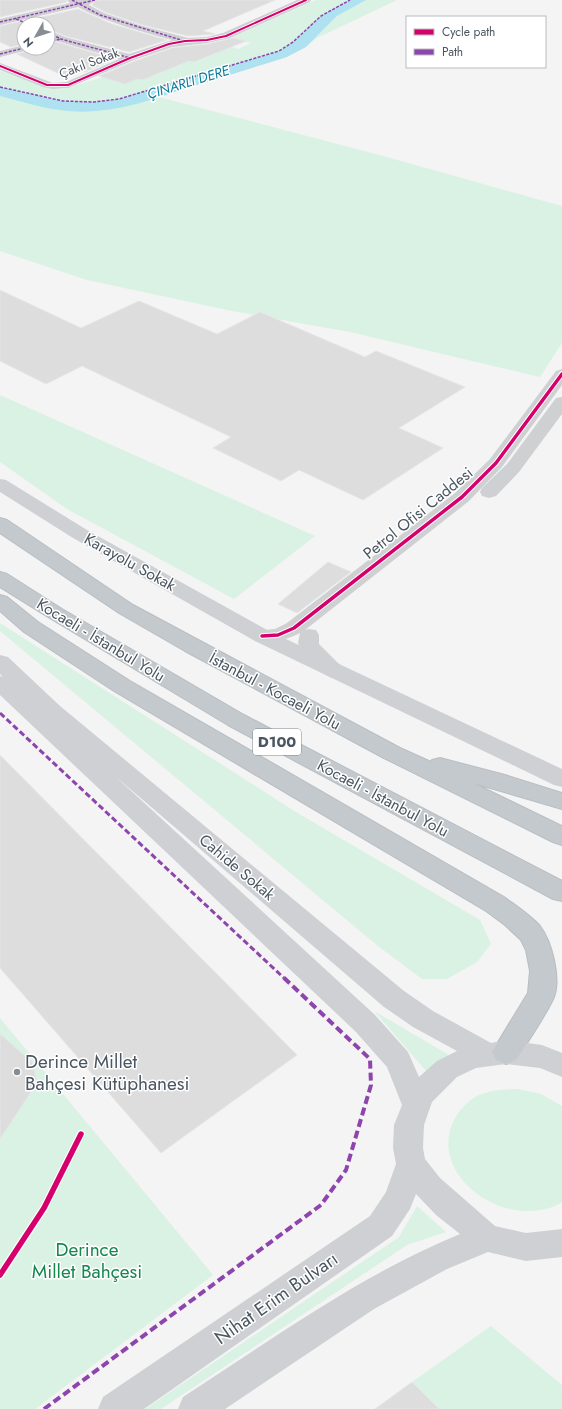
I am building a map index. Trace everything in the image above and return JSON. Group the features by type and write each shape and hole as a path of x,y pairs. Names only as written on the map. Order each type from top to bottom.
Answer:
{"highway":[{"name":"İstanbul - Kocaeli Yolu","path":"0,524 126,609 268,688 392,753 562,836"},
{"name":"Kocaeli - İstanbul Yolu","path":"0,578 55,613 236,720 562,892"},
{"path":"0,601 31,627 122,686 495,904 514,918 531,934 539,950 543,971 541,996 496,1053"},
{"path":"392,753 505,783 562,801"}],"main road":[{"name":"Karayolu Sokak","path":"0,484 80,534 262,636 562,779"},
{"name":"Cahide Sokak","path":"0,662 52,711 394,998 423,1019 496,1053"},
{"name":"Cahide Sokak","path":"0,683 366,1023 398,1060 417,1106"},
{"path":"562,1065 542,1057 496,1053 472,1057 447,1070 430,1084 420,1096 410,1125 408,1148 411,1164 430,1188 447,1206 487,1238 526,1246 562,1243"},
{"name":"Nihat Erim Bulvarı","path":"115,1409 381,1226 399,1199 411,1164"},
{"path":"195,1409 363,1298 436,1259 487,1238"}],"street":[{"path":"24,16 76,2 95,0"},
{"path":"76,2 100,15 185,41 206,40 226,36 306,0"},
{"path":"0,22 16,18"},
{"path":"56,37 130,58"},
{"path":"56,40 61,39"},
{"name":"Çakıl Sokak","path":"0,66 47,85 61,86 68,85 130,58 169,44 185,41"},
{"path":"0,54 16,50"},
{"name":"Petrol Ofisi Caddesi","path":"262,636 275,641 284,642 301,640 478,503 512,468 562,374"},
{"name":"Petrol Ofisi Caddesi","path":"262,636 278,635 294,628 462,497 533,427 561,409"},
{"path":"308,635 308,643 313,652 339,674"}],"green space":[{"path":"316,0 359,0 343,9 296,48 154,94 159,97 383,156 562,206 562,343 540,377 350,332 232,311 87,280 0,251 0,71 50,88 63,89 103,77 125,84 137,79 142,80 165,71 156,60 178,66 189,61 195,62 216,54 217,43 238,49 251,43 231,38"},
{"path":"366,0 397,0 317,38 306,47 337,16"},
{"path":"0,395 315,536 234,599 67,509 0,462"},
{"path":"0,623 296,812 480,920 491,944 477,962 447,979 422,979 378,946 0,631"},
{"path":"374,1011 449,1055 427,1072"},
{"name":"Derince Millet Bahçesi","path":"0,1018 213,1275 35,1409 0,1409"},
{"path":"518,1089 541,1094 562,1106 562,1202 544,1210 524,1211 507,1208 491,1202 476,1193 463,1181 454,1167 449,1152 449,1135 455,1118 459,1111 467,1103 477,1096 487,1092"},
{"path":"417,1206 446,1232 407,1245 161,1409 145,1409 399,1237"},
{"path":"491,1326 562,1385 562,1409 439,1409 412,1382"}],"water":[{"name":"ÇINARLI DERE","path":"350,0 366,0 337,16 306,47 287,57 161,97 115,109 84,112 51,109 0,96 0,87 63,101 94,102 119,99 279,51 293,42 321,16"}],"building":[{"path":"0,0 66,0 67,2 0,17"},
{"path":"94,0 275,0 203,31 215,34 188,36 139,24 105,12 92,5"},
{"path":"78,9 112,24 167,40 129,52 65,36 56,32 56,16 46,16"},
{"path":"16,23 16,46 11,47 0,42 0,26"},
{"path":"233,38 246,41 194,62 189,61 142,80 137,79 125,84 99,76 172,48 207,44"},
{"path":"56,42 115,59 85,72 81,71 66,77 21,56 56,56"},
{"path":"0,290 81,328 139,301 217,334 260,312 365,357 376,351 465,387 399,428 443,448 363,500 299,470 281,481 213,448 231,437 82,366 46,384 0,361"},
{"path":"328,562 351,572 297,613 278,604"},
{"path":"0,755 297,1055 161,1153 0,968"},
{"name":"Derince Millet Bahçesi Kütüphanesi","path":"0,1034 32,1062 37,1083 0,1139"},
{"path":"412,1382 439,1409 375,1409"}],"marked path":[{"path":"72,0 100,15 181,40"},
{"path":"0,22 95,0"},
{"path":"0,87 63,101 94,102 119,99 279,51 293,42 321,16 350,0"},
{"path":"56,37 130,58"},
{"path":"56,40 61,39"},
{"path":"0,54 16,50"},
{"path":"0,713 370,1059 371,1085 346,1170 321,1205 44,1409"}],"cycle path":[{"path":"0,66 47,85 68,85 130,58 169,44 185,41 207,40 226,36 306,0"},
{"path":"262,636 278,635 294,628 462,497 496,463 562,374"},
{"path":"0,1275 44,1208 81,1134"}],"place":[{"name":"Derince Millet Bahçesi Kütüphanesi","path":"17,1072"}]}
